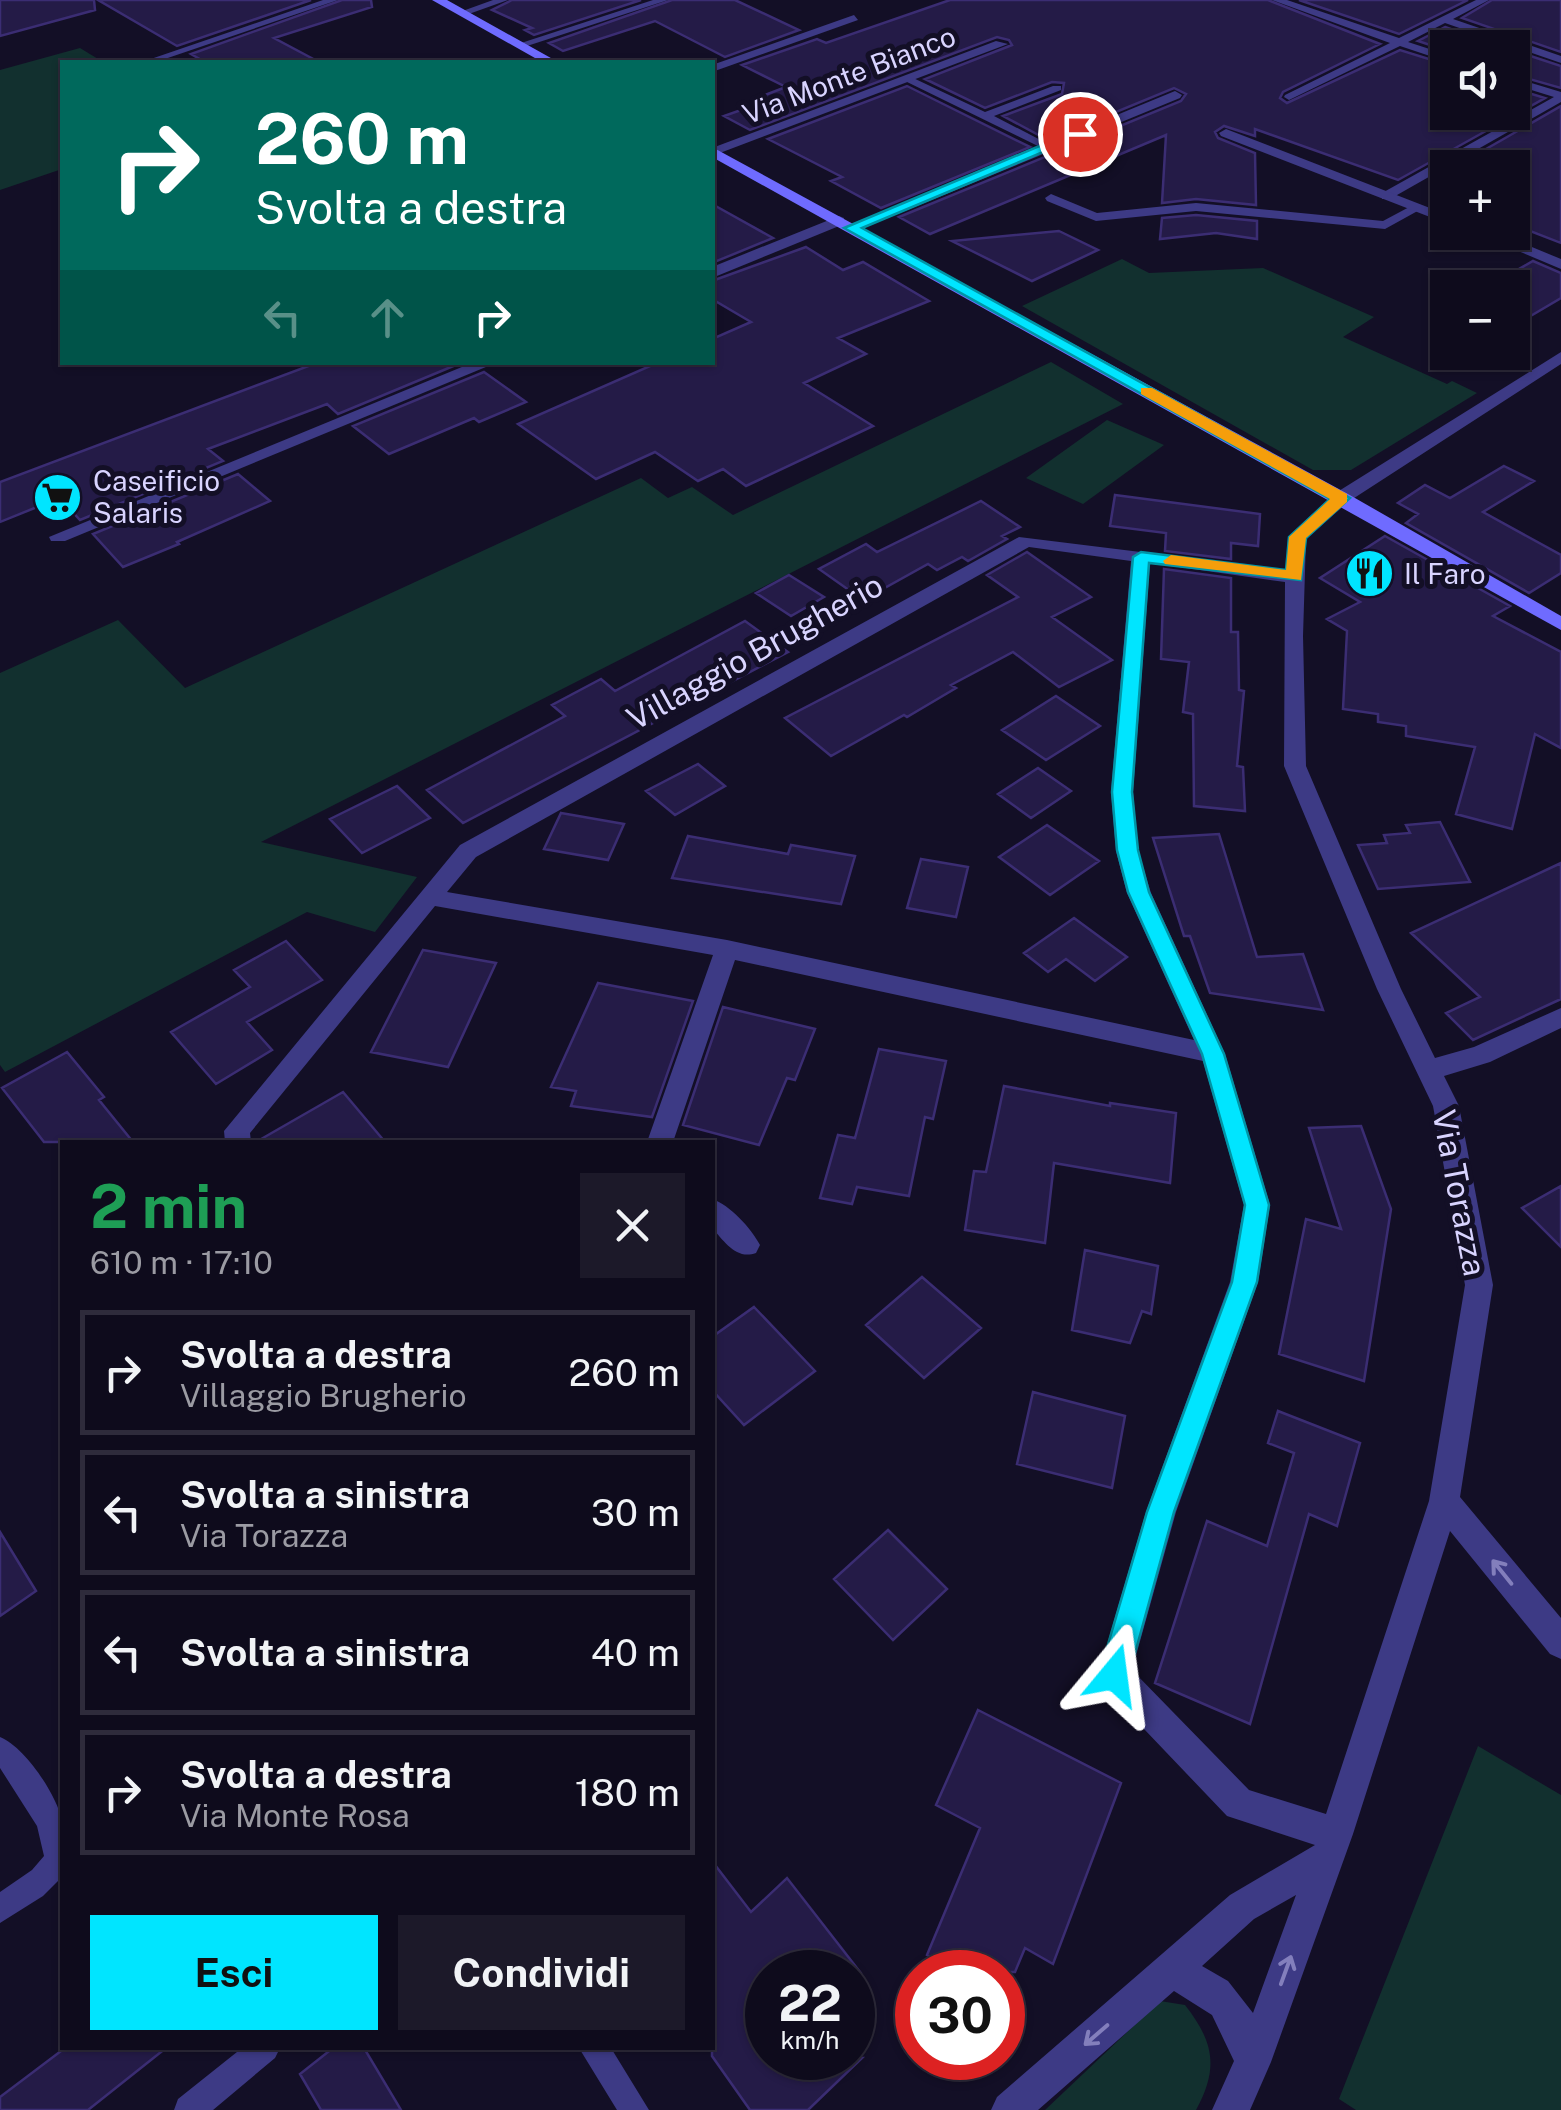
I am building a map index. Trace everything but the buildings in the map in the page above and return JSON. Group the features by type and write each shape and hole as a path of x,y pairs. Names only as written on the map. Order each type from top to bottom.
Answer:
{"main road":[{"path":"438,0 547,60"},
{"path":"715,153 1341,498 1561,624"}],"street":[{"name":"Via Monte Bianco","path":"715,151 1001,44"},
{"path":"715,271 1048,147 1174,95"},
{"path":"1226,133 1430,213"},
{"path":"1526,250 1561,264"},
{"name":"Via Torazza","path":"1231,2110 1331,1846 1444,1500 1479,1285 1446,1106 1389,989 1296,766 1298,537 1341,498 1561,357"},
{"path":"58,536 483,365"},
{"name":"Villaggio Brugherio","path":"238,1140 237,1131 468,852 1026,541 1295,577"},
{"path":"1141,557 1122,792 1128,850 1138,892 1213,1054 1257,1205 1244,1282 1160,1512 1114,1675 1239,1804 1331,1846"},
{"path":"430,897 728,948 1213,1054"},
{"path":"661,1140 728,948"},
{"path":"1428,1070 1481,1055 1561,1016"},
{"path":"715,1213 746,1245"},
{"path":"1444,1500 1561,1643"},
{"path":"1010,2110 1242,1907 1331,1846"},
{"path":"1169,1971 1207,1984 1222,1996 1235,2012 1252,2062"}],"lane":[{"path":"153,60 333,0"},
{"path":"462,13 503,0"},
{"path":"520,45 663,0"},
{"path":"1277,0 1430,53"},
{"path":"1289,97 1484,0"},
{"path":"715,68 854,18"},
{"path":"1446,20 1561,60"},
{"path":"909,79 1048,147"},
{"path":"1530,86 1561,97"},
{"path":"985,116 1057,88"},
{"path":"1386,196 1561,97"},
{"path":"1051,198 1096,217 1196,207 1385,225 1418,208"},
{"path":"0,1750 15,1760 58,1842 58,1858 50,1872 0,1909"},
{"path":"188,2110 263,2050"},
{"path":"595,2050 634,2110"}],"green space":[{"path":"80,48 100,60 60,60 60,170 0,190 0,70"},
{"path":"1122,259 1149,273 1263,268 1374,317 1343,337 1447,384 1452,381 1477,393 1351,470 1313,470 1022,306"},
{"path":"1051,362 1123,404 261,842 417,877 375,932 307,912 5,1072 0,1065 0,673 118,620 185,688 641,478 668,498 692,487 733,515"},
{"path":"1107,420 1164,445 1083,504 1026,478"},
{"path":"1478,1746 1561,1795 1561,2110 1356,2110 1339,2099"},
{"path":"1160,2001 1185,2005 1207,2043 1208,2081 1196,2110 1045,2110"}],"slow traffic":[{"path":"1147,391 1341,498 1298,537 1295,577 1171,561"}],"place":[{"name":"Caseificio Salaris","path":"58,497"},
{"name":"Il Faro","path":"1369,574"}],"route":[{"path":"1080,134 851,228 1341,498 1298,537 1295,577 1141,557 1122,792 1128,850 1138,892 1213,1054 1257,1205 1244,1282 1160,1512 1114,1675"}]}
